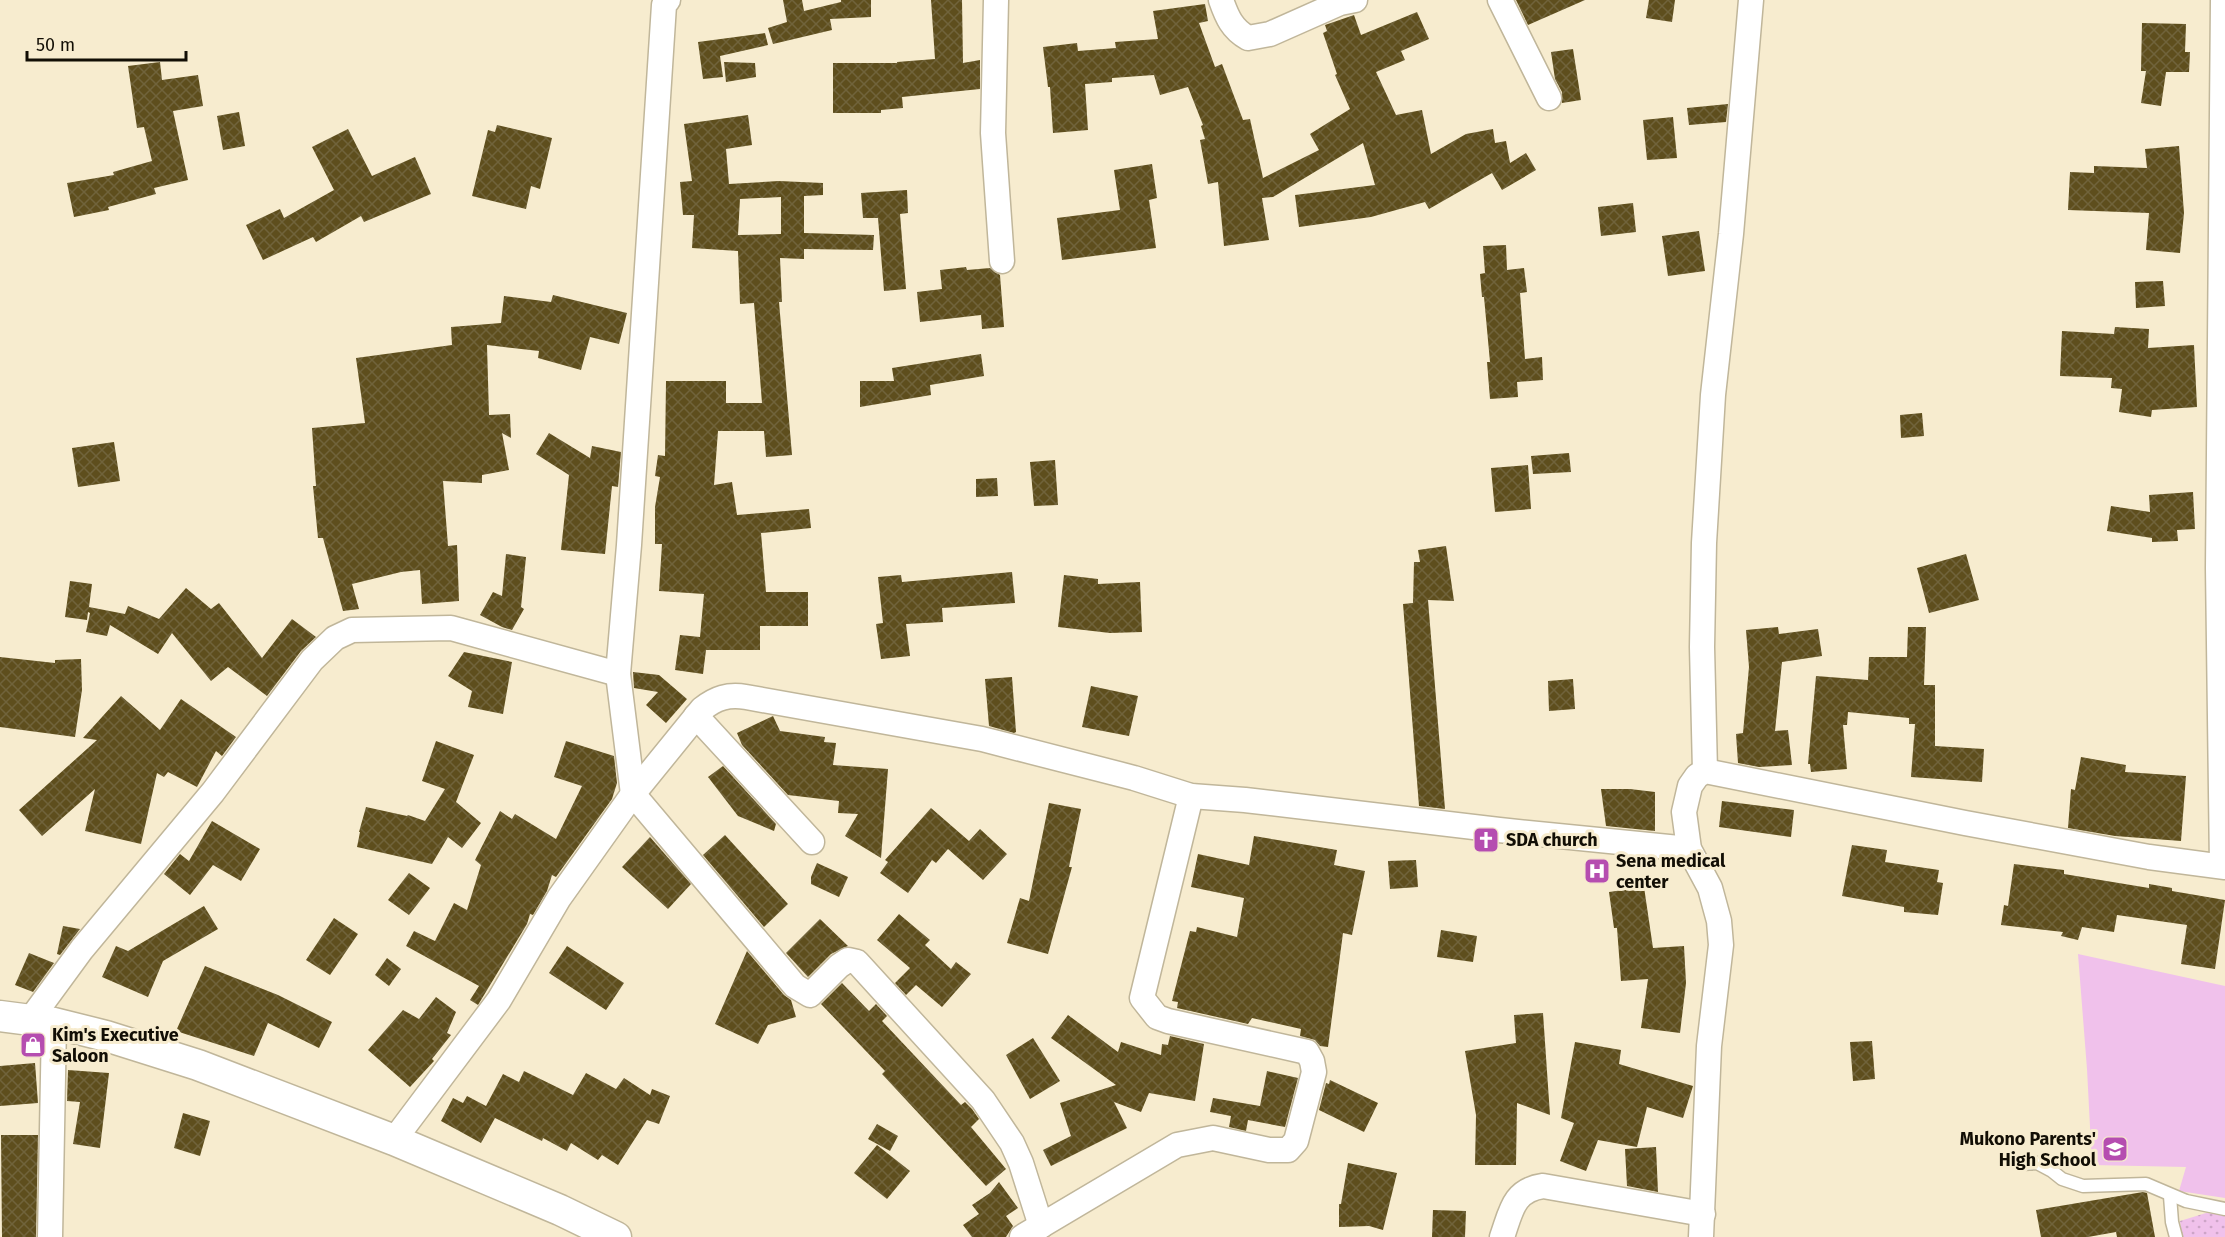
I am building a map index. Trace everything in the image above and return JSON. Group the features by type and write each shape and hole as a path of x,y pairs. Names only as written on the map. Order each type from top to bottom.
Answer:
{"street":[{"path":"668,0 664,5 629,545 618,674 633,794 795,986 810,995 839,966 848,960 857,962 983,1100 1012,1143 1021,1163 1032,1231 1177,1145 1213,1138 1269,1150 1288,1150 1296,1141 1314,1072 1307,1052 1168,1021 1157,1017 1142,998 1191,796"},
{"path":"996,0 993,133 1002,261"},
{"path":"1221,0 1227,17 1237,32 1248,38 1270,34 1340,3 1355,0"},
{"path":"1500,0 1549,98"},
{"path":"1706,771 1702,647 1704,543 1711,417 1731,234 1751,0"},
{"path":"1502,1237 1521,1193 1533,1187 1543,1186 1702,1226 1709,1046 1721,945 1719,921 1710,888 1689,849 1684,812 1690,786 1697,776 1706,771 1965,823 2223,867 2218,556 2223,0"},
{"path":"50,1237 42,1022 82,950 213,792 312,660 334,638 352,630 452,628 618,674"},
{"path":"394,1140 499,1000 559,898 633,794 696,716 715,699 734,695 982,739 1134,778 1191,796 1689,849"},
{"path":"696,716 812,842"},
{"path":"0,1016 42,1022 106,1036 198,1065 394,1140 560,1210 616,1237"}],"lane":[{"path":"2021,1164 2037,1163 2052,1170 2062,1179 2083,1186 2146,1184 2170,1196 2225,1209"},
{"path":"2170,1196 2176,1237"}],"shaded area":[{"path":"2078,954 2225,986 2225,1198 2179,1191 2186,1167 2092,1165"},
{"path":"2206,1213 2225,1214 2225,1237 2182,1237 2180,1221"}],"building":[{"path":"783,0 802,0 804,11 841,2 841,0 871,0 871,17 830,19 832,30 773,44 768,28 787,22"},
{"path":"931,0 962,0 963,63 980,60 980,89 902,97 903,108 881,110 881,113 833,113 833,63 897,63 935,59"},
{"path":"1516,0 1585,0 1528,25"},
{"path":"1649,0 1675,0 1672,22 1646,18"},
{"path":"1205,4 1208,21 1199,23 1215,67 1222,64 1243,120 1250,119 1263,178 1319,150 1310,134 1350,109 1335,75 1337,74 1323,33 1327,31 1325,25 1354,15 1361,35 1417,12 1429,39 1401,51 1405,60 1376,72 1396,115 1422,110 1431,154 1466,134 1493,129 1495,143 1506,141 1510,163 1526,153 1536,170 1502,190 1492,173 1429,209 1425,202 1371,217 1299,227 1295,195 1375,185 1363,143 1273,197 1262,198 1269,240 1224,246 1218,182 1208,184 1200,140 1205,139 1201,126 1203,125 1188,87 1160,95 1154,75 1112,78 1112,82 1085,84 1088,130 1053,133 1050,87 1048,87 1043,47 1077,43 1078,51 1116,48 1115,42 1158,39 1153,11"},
{"path":"2142,23 2186,24 2185,52 2190,52 2189,72 2166,72 2161,106 2141,103 2146,71 2141,71"},
{"path":"765,33 768,45 720,56 723,77 703,79 698,42"},
{"path":"1573,49 1581,100 1562,103 1562,92 1555,79 1551,52"},
{"path":"160,62 162,80 198,75 203,106 173,111 188,180 154,188 156,194 108,207 109,210 74,217 67,183 114,175 113,172 152,161 144,127 137,128 128,66"},
{"path":"724,62 755,63 756,77 726,82"},
{"path":"1728,104 1726,122 1689,125 1687,108"},
{"path":"239,112 245,146 223,150 217,116"},
{"path":"748,115 752,145 726,149 729,184 779,181 823,183 823,195 804,196 804,233 874,235 873,250 804,249 804,259 780,258 782,302 779,302 792,455 766,457 764,431 718,431 714,485 732,482 737,515 809,509 811,528 761,533 766,592 808,592 808,626 760,626 760,650 706,650 703,674 675,670 680,635 700,637 704,594 659,591 662,544 655,544 655,507 660,477 655,476 658,455 665,456 666,381 726,381 726,403 762,403 754,303 740,304 738,251 692,248 694,215 683,215 680,182 692,181 684,124","holes":["781,197 781,234 738,235 740,199"]},
{"path":"1673,117 1677,158 1647,160 1643,120"},
{"path":"497,125 552,138 540,189 531,186 526,209 472,196 488,130 495,132"},
{"path":"348,129 372,176 415,157 431,194 364,222 361,216 316,242 313,237 263,260 246,225 280,209 284,218 334,190 312,147"},
{"path":"2179,146 2184,213 2180,253 2146,250 2149,213 2068,210 2070,172 2094,173 2094,166 2147,168 2145,149"},
{"path":"1152,164 1157,198 1149,200 1156,248 1062,260 1057,218 1120,210 1114,170"},
{"path":"907,190 908,213 900,214 906,289 884,291 878,218 863,218 861,193"},
{"path":"1633,203 1636,232 1601,236 1598,207"},
{"path":"1699,231 1705,271 1668,276 1662,236"},
{"path":"1506,245 1507,270 1524,268 1527,292 1520,293 1525,359 1542,357 1543,380 1517,382 1518,397 1490,399 1487,362 1490,362 1480,274 1485,273 1483,246"},
{"path":"966,267 967,270 990,268 1000,275 1004,327 982,329 981,315 920,322 917,292 942,289 940,270"},
{"path":"2163,281 2165,306 2136,308 2135,282"},
{"path":"553,295 627,313 619,344 590,337 581,370 538,358 539,351 487,345 489,415 510,414 511,438 502,433 509,470 482,475 482,483 443,481 448,546 457,545 459,601 422,604 420,570 401,572 352,584 359,609 343,611 323,538 318,538 313,486 316,486 312,428 365,423 356,358 452,345 451,327 501,323 504,296 551,302"},
{"path":"2115,327 2149,329 2148,348 2194,345 2197,407 2152,410 2151,417 2119,412 2122,389 2111,388 2112,378 2060,376 2062,331 2114,334"},
{"path":"981,354 984,376 930,385 931,395 860,407 860,381 894,381 892,368"},
{"path":"1922,413 1924,436 1901,438 1900,415"},
{"path":"549,433 590,458 592,446 621,452 618,487 612,486 605,554 561,550 569,475 536,454"},
{"path":"114,442 120,481 78,487 72,448"},
{"path":"1569,453 1571,472 1533,474 1531,456"},
{"path":"1055,460 1058,505 1034,506 1030,462"},
{"path":"1528,465 1531,509 1495,512 1491,468"},
{"path":"997,478 998,496 976,497 976,479"},
{"path":"2193,492 2195,529 2177,530 2178,541 2152,542 2152,538 2107,531 2111,506 2150,512 2149,495"},
{"path":"1446,546 1454,601 1428,600 1445,809 1419,806 1403,604 1413,603 1414,562 1420,562 1418,550"},
{"path":"506,554 526,557 521,607 524,609 512,630 480,615 493,592 502,596"},
{"path":"1966,554 1979,600 1929,613 1917,568"},
{"path":"1012,572 1015,603 942,608 943,622 906,624 910,656 881,659 876,624 883,623 878,577 901,575 902,582"},
{"path":"1064,575 1098,579 1098,584 1140,582 1142,632 1110,633 1058,627"},
{"path":"70,581 92,584 89,607 125,614 128,606 159,619 186,588 211,609 219,603 262,658 292,619 316,637 301,651 267,696 228,667 211,681 172,633 158,654 110,625 107,636 86,632 90,613 88,612 87,620 65,617"},
{"path":"1778,627 1779,634 1818,629 1822,656 1782,662 1775,731 1788,730 1792,765 1759,767 1738,763 1736,734 1743,733 1749,667 1746,630"},
{"path":"1908,627 1926,627 1924,685 1935,685 1935,746 1984,749 1982,782 1911,777 1915,724 1909,724 1909,718 1848,712 1847,725 1843,725 1847,769 1811,772 1810,764 1808,764 1816,676 1868,680 1869,657 1907,657"},
{"path":"464,652 512,662 503,714 468,707 472,691 448,676"},
{"path":"0,657 55,663 55,660 81,659 82,690 75,737 0,727"},
{"path":"633,672 659,675 687,699 666,723 646,705 658,692 634,688"},
{"path":"1012,677 1016,732 1014,733 989,726 985,679"},
{"path":"1573,679 1575,709 1549,711 1548,681"},
{"path":"1091,686 1138,696 1129,736 1082,727"},
{"path":"121,696 160,730 181,699 236,737 222,756 216,751 197,787 168,772 164,777 157,773 141,844 85,831 95,789 42,836 19,810 97,740 83,738"},
{"path":"773,716 780,731 825,737 824,742 836,743 833,765 888,769 881,858 845,836 858,814 838,813 839,801 788,795 742,745 737,733"},
{"path":"436,741 474,755 456,802 481,823 462,848 448,837 432,864 357,847 366,807 408,815 425,821 445,789 422,781"},
{"path":"566,741 614,756 617,783 612,799 556,877 552,875 547,891 533,915 530,914 527,924 478,1005 470,1000 479,986 406,946 414,931 435,941 454,903 467,910 481,865 475,860 500,811 512,819 515,814 556,839 582,786 554,777"},
{"path":"2081,757 2126,765 2125,772 2186,776 2181,841 2115,836 2068,828 2071,789 2075,790"},
{"path":"723,766 776,824 774,831 738,816 708,777"},
{"path":"1601,789 1655,792 1655,831 1606,826"},
{"path":"1722,801 1794,810 1791,837 1719,827"},
{"path":"1049,803 1081,809 1069,867 1072,867 1048,954 1007,943 1020,898 1029,901"},
{"path":"931,808 969,841 980,829 1007,854 983,880 948,849 936,863 932,860 908,893 880,873 888,862 885,860"},
{"path":"212,821 260,849 241,881 213,865 190,895 164,874 180,854 189,861"},
{"path":"725,835 788,904 764,927 703,855"},
{"path":"1254,836 1337,850 1334,865 1365,871 1352,935 1343,933 1328,1047 1320,1046 1315,1040 1300,1036 1301,1029 1252,1018 1248,1024 1177,1008 1178,1002 1172,1001 1190,931 1196,932 1197,927 1237,937 1244,898 1191,887 1198,854 1249,865"},
{"path":"650,837 691,884 668,909 622,867"},
{"path":"1852,845 1887,850 1885,862 1939,870 1937,882 1943,883 1938,915 1904,912 1904,907 1842,896"},
{"path":"1416,860 1418,887 1390,889 1388,861"},
{"path":"817,863 848,877 839,897 811,884 811,877"},
{"path":"2014,864 2064,870 2064,874 2149,888 2149,884 2172,888 2172,891 2225,900 2215,969 2181,964 2187,925 2117,915 2114,932 2082,927 2078,940 2061,936 2063,932 2001,925 2004,905 2008,906"},
{"path":"409,873 430,888 409,915 388,900"},
{"path":"1644,887 1653,948 1684,946 1686,983 1680,1033 1641,1028 1648,979 1621,981 1617,928 1614,928 1609,892"},
{"path":"204,906 218,929 163,961 148,997 102,977 116,946 128,951"},
{"path":"899,914 930,940 925,945 951,969 956,962 971,974 942,1007 916,985 906,995 895,983 910,968 877,940"},
{"path":"334,918 358,934 330,975 306,960"},
{"path":"820,919 848,946 831,954 808,977 786,953"},
{"path":"63,926 80,929 60,955 57,954"},
{"path":"1441,930 1477,936 1473,962 1437,957"},
{"path":"567,946 624,983 606,1010 549,973"},
{"path":"747,951 784,995 791,1000 796,1017 768,1025 758,1044 715,1024"},
{"path":"29,953 54,963 33,992 15,985"},
{"path":"387,958 401,969 389,986 375,975"},
{"path":"205,966 278,995 332,1022 319,1048 268,1023 254,1056 176,1031"},
{"path":"842,983 869,1011 876,1004 887,1016 882,1021 961,1105 965,1102 972,1109 979,1119 971,1127 1006,1169 986,1186 882,1074 885,1071 821,1004"},
{"path":"436,997 456,1012 447,1033 451,1035 432,1059 434,1061 410,1087 368,1050 403,1010 419,1019"},
{"path":"1543,1013 1550,1115 1517,1103 1516,1165 1475,1165 1476,1115 1465,1051 1516,1043 1514,1015"},
{"path":"1068,1015 1118,1052 1121,1042 1161,1055 1162,1044 1168,1045 1170,1036 1204,1044 1195,1101 1149,1093 1141,1112 1114,1102 1127,1128 1051,1166 1043,1150 1071,1136 1060,1103 1116,1085 1051,1038"},
{"path":"1033,1038 1060,1081 1030,1099 1006,1055"},
{"path":"1872,1041 1875,1079 1853,1081 1850,1042"},
{"path":"1575,1042 1621,1050 1619,1064 1693,1086 1683,1118 1647,1107 1637,1147 1598,1140 1586,1171 1560,1161 1574,1123 1561,1118"},
{"path":"35,1063 38,1103 0,1106 0,1066"},
{"path":"68,1070 109,1073 100,1148 73,1144 80,1102 67,1101"},
{"path":"524,1071 573,1095 586,1073 616,1089 624,1078 650,1095 652,1089 670,1096 659,1124 647,1120 618,1165 602,1155 598,1160 571,1143 567,1151 543,1138 542,1141 495,1118 481,1143 441,1121 453,1098 463,1103 467,1096 486,1106 503,1074 519,1082"},
{"path":"1267,1071 1298,1078 1285,1127 1248,1120 1246,1131 1229,1127 1231,1116 1210,1112 1213,1098 1260,1106"},
{"path":"1330,1080 1378,1103 1364,1132 1319,1110 1326,1083 1329,1084"},
{"path":"183,1113 210,1121 200,1156 174,1148"},
{"path":"877,1124 898,1136 890,1151 868,1139"},
{"path":"1,1135 38,1135 36,1237 2,1237"},
{"path":"877,1145 910,1171 887,1199 854,1173"},
{"path":"1656,1147 1658,1192 1627,1186 1625,1149"},
{"path":"1348,1163 1397,1173 1383,1230 1369,1226 1339,1227 1339,1204 1341,1204"},
{"path":"999,1182 1018,1208 1006,1216 1013,1226 1006,1237 972,1237 963,1225 979,1214 972,1205 990,1193"},
{"path":"2147,1193 2155,1237 2117,1237 2116,1232 2088,1237 2041,1237 2036,1210"},
{"path":"1433,1210 1466,1211 1465,1237 1432,1237"}],"place":[{"name":"SDA church","path":"1486,840"},
{"name":"Sena medical center","path":"1597,871"},
{"name":"Kim's Executive Saloon","path":"33,1045"},
{"name":"Mukono Parents' High School","path":"2115,1149"}]}
